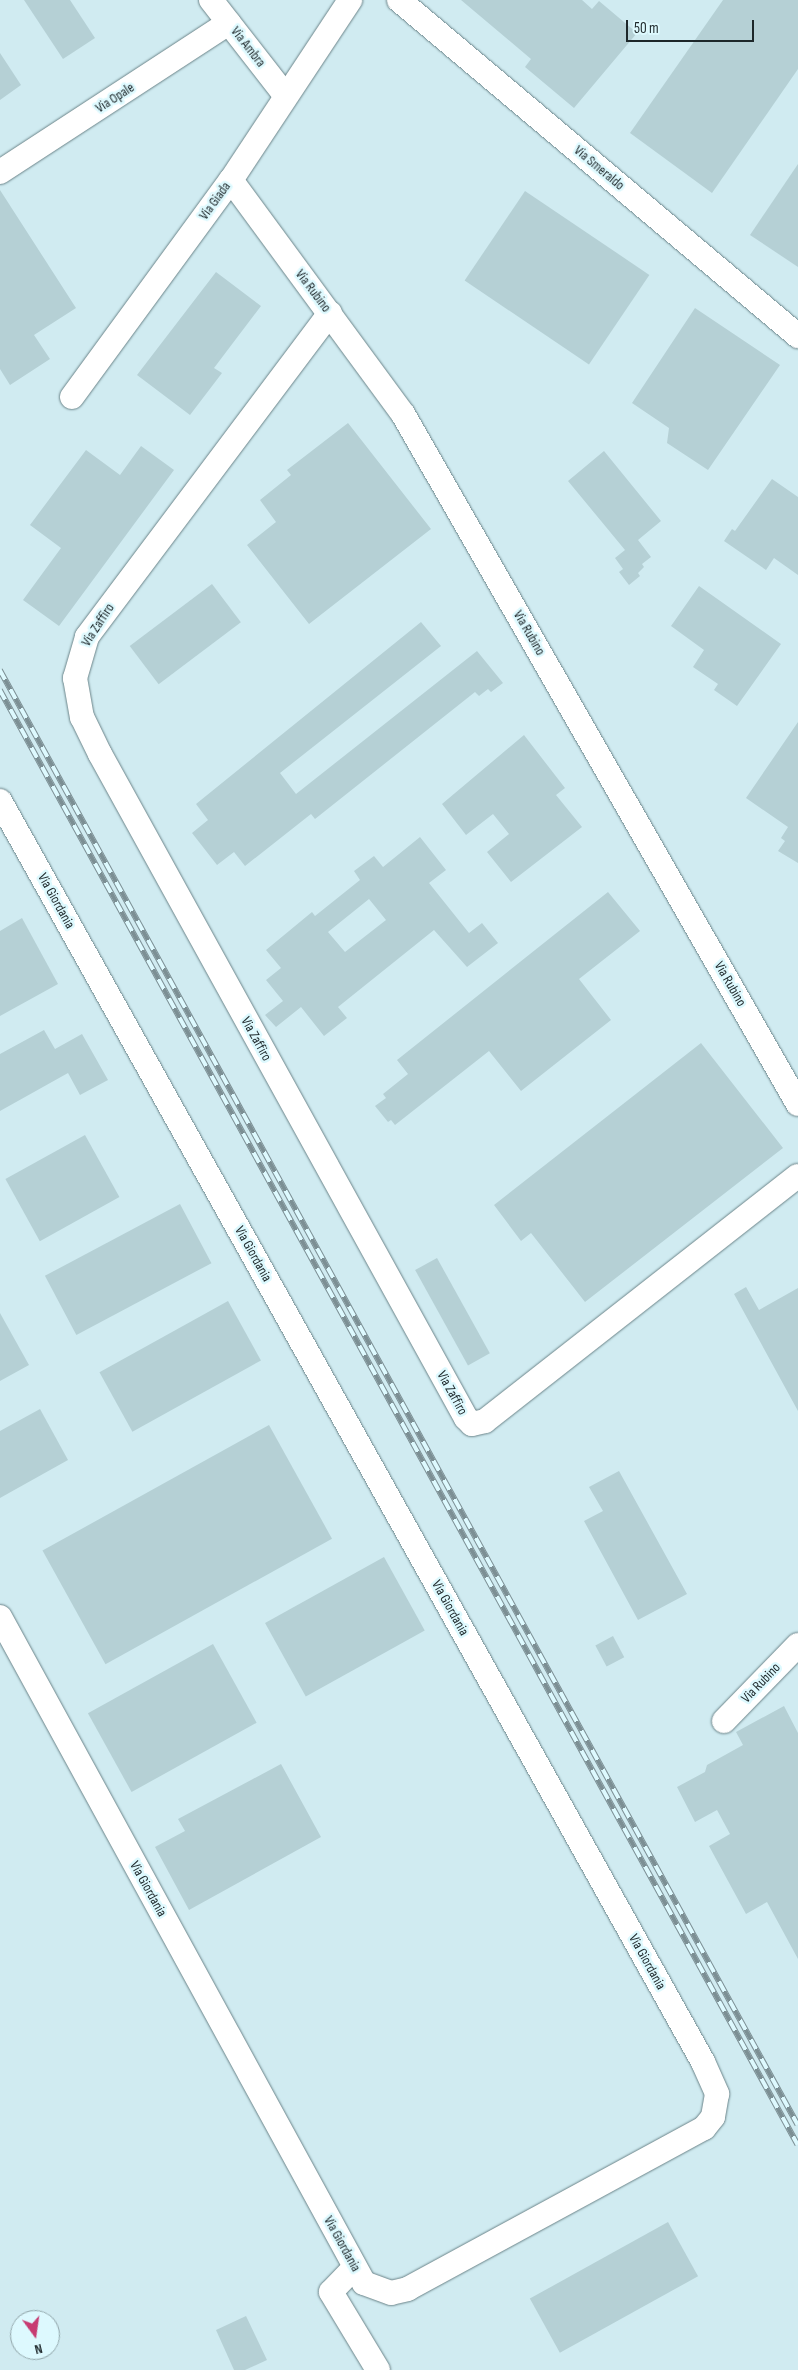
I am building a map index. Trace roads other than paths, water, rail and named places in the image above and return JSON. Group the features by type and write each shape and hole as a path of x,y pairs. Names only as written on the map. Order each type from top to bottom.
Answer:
{"street":[{"name":"Via Ambra","path":"212,0 286,95"},
{"name":"Via Giada","path":"72,397 231,180 350,0"},
{"name":"Via Smeraldo","path":"399,0 798,336"},
{"name":"Via Opale","path":"0,172 229,23"},
{"name":"Via Rubino","path":"231,180 370,365 427,454 797,1102"},
{"name":"Via Zaffiro","path":"330,313 87,637 78,659 75,678 82,717 100,754 466,1418 472,1424 485,1421 798,1176"},
{"name":"Via Giordania","path":"0,801 698,2053 717,2094 713,2117 704,2128 408,2289 391,2293 377,2290 364,2283 354,2268 0,1617"},
{"name":"Via Rubino","path":"724,1721 798,1645"},
{"path":"354,2268 332,2292 378,2370"}],"railway":[{"path":"0,670 798,2125"},
{"path":"0,690 798,2145"}]}
